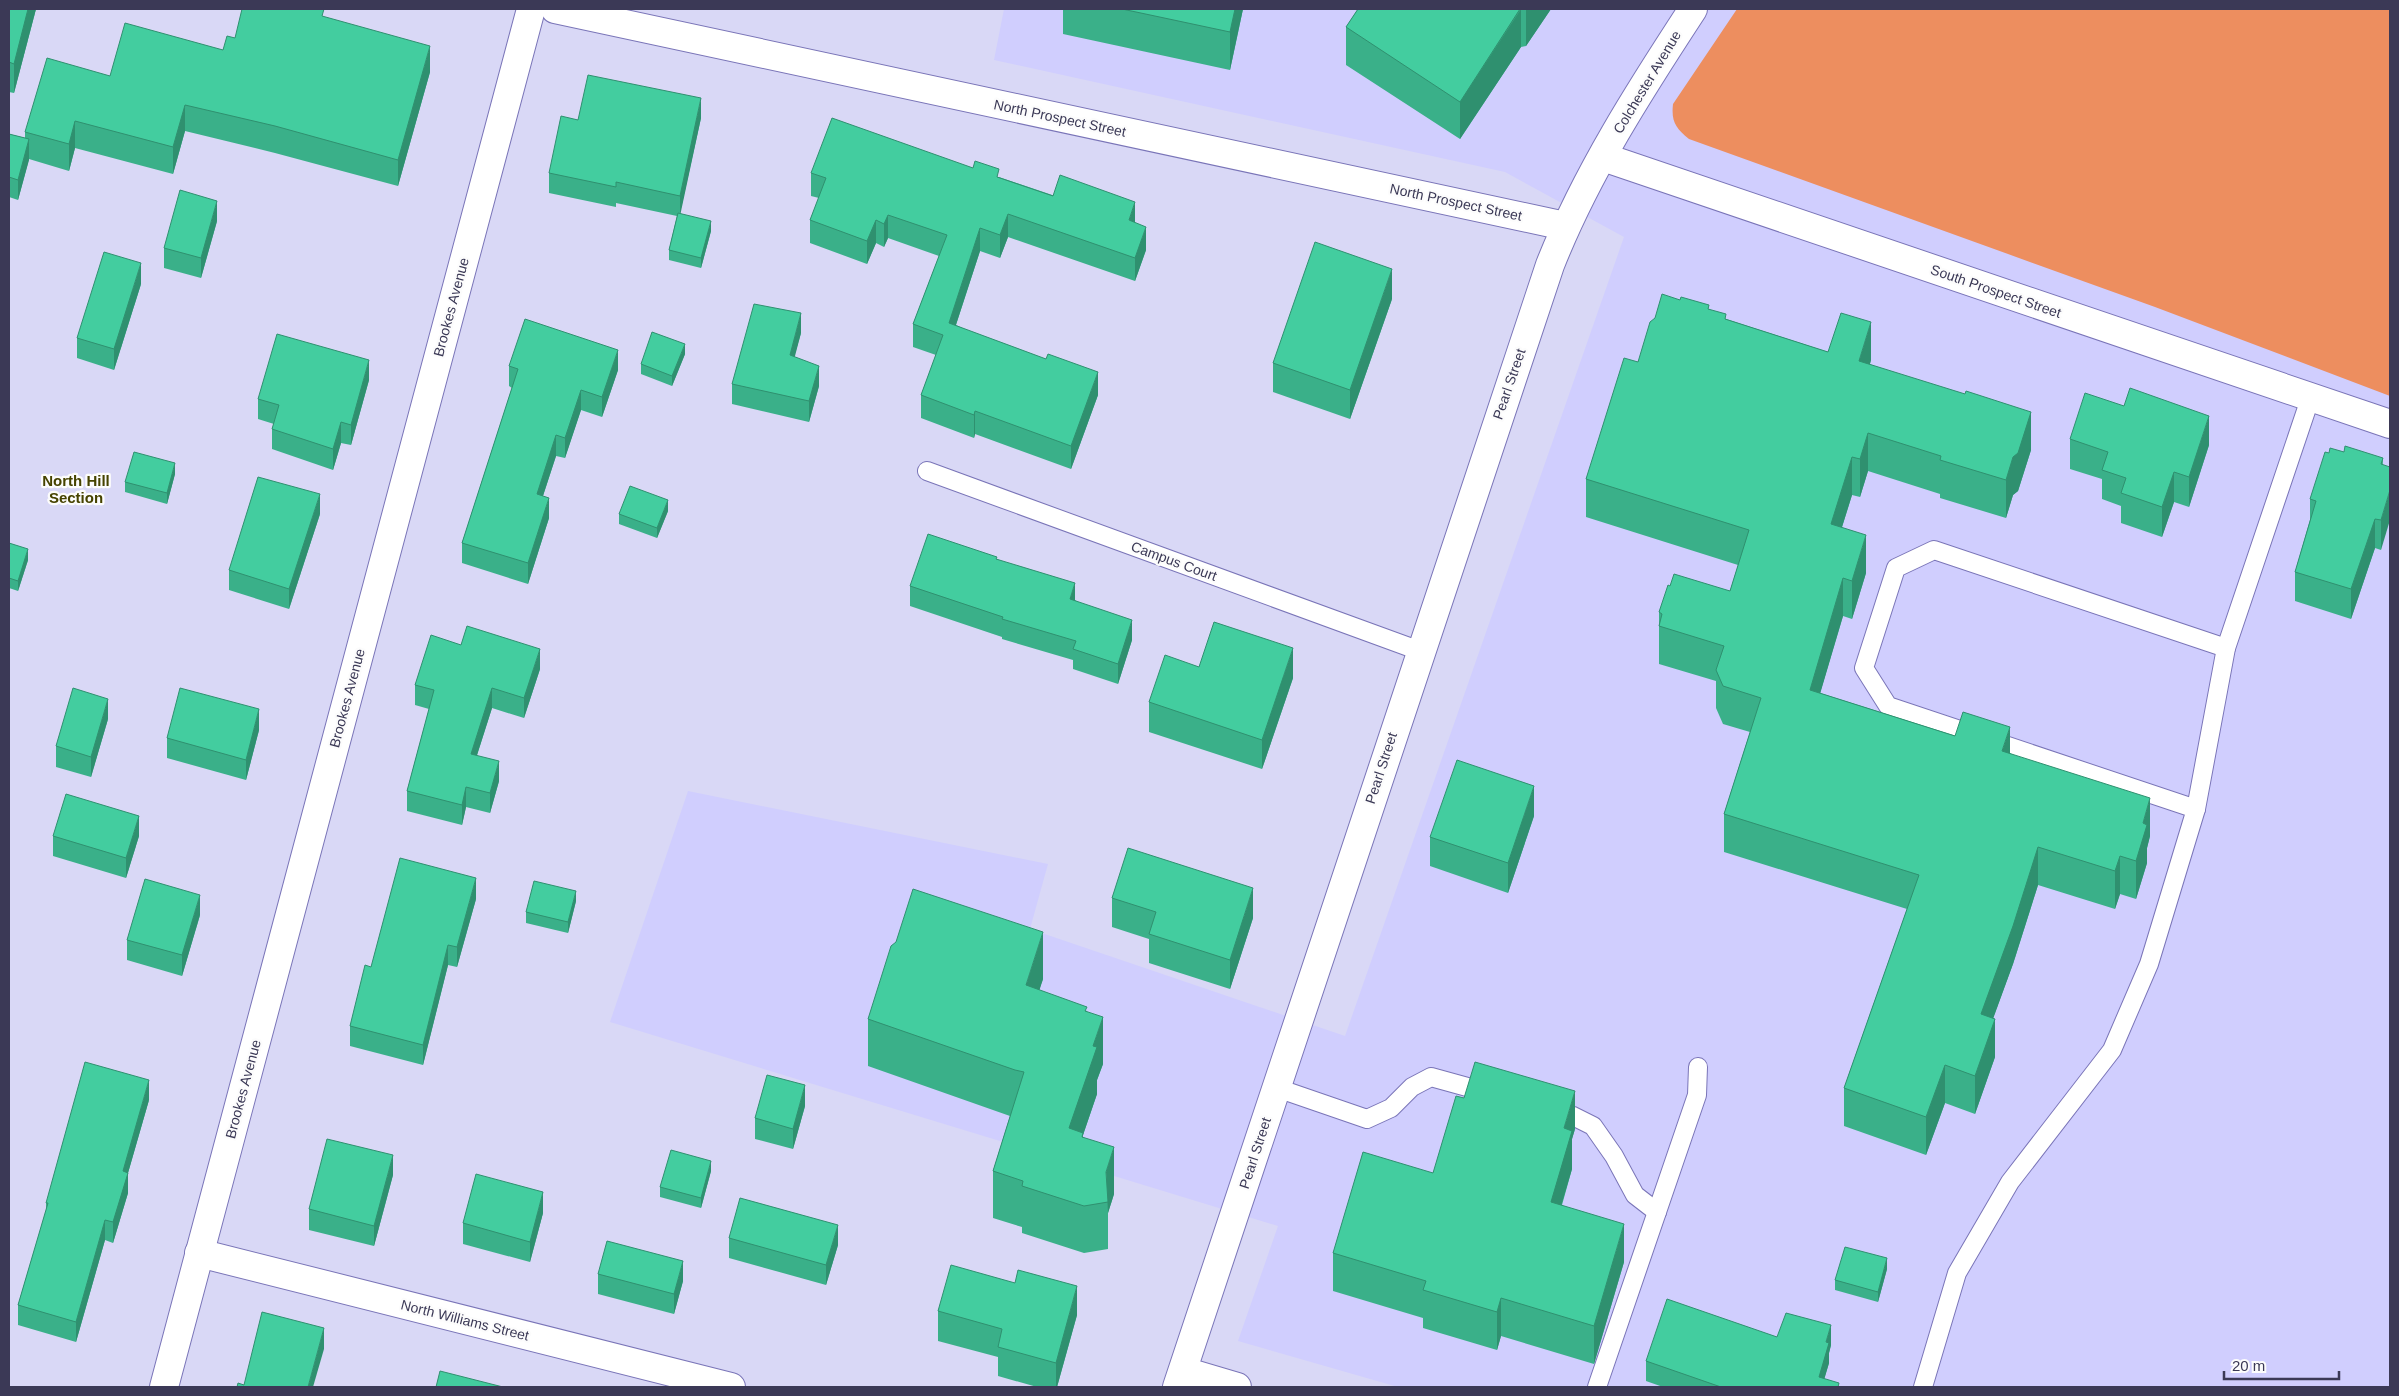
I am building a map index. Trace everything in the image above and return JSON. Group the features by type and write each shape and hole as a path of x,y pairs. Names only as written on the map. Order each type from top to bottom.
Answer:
{"street":[{"name":"Brookes Avenue","path":"164,1387 531,9"},
{"name":"North Prospect Street","path":"555,9 1565,226"},
{"name":"Colchester Avenue","path":"1603,157 1646,81 1693,9"},
{"name":"Pearl Street","path":"1180,1379 1420,651 1550,265 1565,226 1603,157"},
{"name":"South Prospect Street","path":"1603,157 2390,424"},
{"name":"North Williams Street","path":"199,1253 731,1387"},
{"path":"1180,1379 1237,1387"}],"lane":[{"path":"1923,1387 1960,1266 2010,1182 2112,1050 2149,964 2196,809 2226,648 2311,396"},
{"name":"Campus Court","path":"927,471 1420,651"},
{"path":"2196,809 1888,706 1864,668 1896,568 1934,550 2226,648"},
{"path":"1597,1387 1697,1095 1698,1067"},
{"path":"1277,1088 1367,1119 1391,1108 1412,1087 1431,1077 1506,1098"},
{"path":"1535,1106 1572,1116 1593,1126 1614,1156 1635,1195 1657,1212"}],"shaded area":[{"path":"1004,9 2390,9 2390,1387 1398,1387 1238,1341 1278,1226 610,1022 688,791 1048,864 1030,929 1345,1036 1624,237 1505,172 994,60"},
{"path":"1737,9 2390,10 2390,396 2155,307 1689,139 1675,124 1673,104"}],"building":[{"path":"9,9 28,9 14,64 9,62"},
{"path":"242,9 324,9 322,16 430,46 398,160 275,126 185,105 173,147 75,121 69,144 25,132 47,58 110,76 125,23 223,50 227,36 235,38"},
{"path":"1122,9 1235,9 1230,32"},
{"path":"1358,9 1520,9 1460,102 1346,27"},
{"path":"588,75 701,98 680,196 616,182 616,187 549,173 561,116 578,120"},
{"path":"832,118 973,168 975,161 999,169 997,177 1053,196 1060,175 1135,202 1129,220 1146,227 1135,258 1008,214 1000,235 980,228 949,323 1046,359 1048,354 1098,372 1071,446 975,411 974,415 921,395 943,335 913,324 947,235 888,215 884,224 876,220 867,241 810,220 826,178 811,173"},
{"path":"9,134 29,139 18,180 9,177"},
{"path":"180,190 217,201 201,258 164,248"},
{"path":"678,213 711,221 701,258 669,250"},
{"path":"1315,242 1392,269 1350,390 1273,363"},
{"path":"104,252 141,263 114,349 77,338"},
{"path":"1662,294 1680,300 1681,297 1709,305 1708,309 1726,314 1725,319 1828,352 1841,313 1871,322 1859,361 1965,394 1966,391 2031,412 2018,453 2013,457 2006,480 1940,460 1941,456 1868,433 1860,459 1852,457 1831,524 1866,535 1852,581 1843,578 1810,690 1955,736 1963,712 2010,727 2002,751 2150,798 2143,823 2147,825 2136,861 2120,856 2115,871 2038,847 2013,926 1981,1014 1995,1019 1975,1076 1945,1065 1926,1117 1844,1088 1919,875 1724,814 1761,698 1723,686 1716,670 1724,646 1659,626 1662,614 1659,612 1668,585 1670,586 1674,574 1730,591 1749,530 1586,479 1624,358 1638,362 1650,322 1655,318"},
{"path":"754,304 801,313 790,355 819,366 809,401 732,384"},
{"path":"525,319 618,350 602,397 581,390 565,438 556,435 537,494 549,498 528,563 462,543 518,369 509,366"},
{"path":"652,332 685,344 672,376 641,364"},
{"path":"277,334 369,360 351,425 341,422 333,449 272,429 279,405 258,399"},
{"path":"2130,388 2209,416 2189,477 2174,472 2162,507 2121,493 2126,478 2102,470 2108,452 2070,439 2085,393 2124,406"},
{"path":"2345,446 2383,458 2381,464 2390,467 2390,490 2381,520 2375,519 2351,589 2295,572 2316,501 2310,499 2325,452 2329,453 2330,448 2344,452"},
{"path":"134,452 175,463 167,493 125,482"},
{"path":"258,477 320,494 289,589 229,570"},
{"path":"630,486 668,500 657,528 619,514"},
{"path":"928,534 997,557 996,559 1075,583 1070,599 1132,620 1118,664 1073,649 1076,641 1002,619 1003,617 910,586"},
{"path":"9,543 28,549 18,581 9,578"},
{"path":"1214,622 1293,648 1262,740 1149,702 1165,655 1199,667"},
{"path":"467,626 540,649 524,698 492,688 471,754 499,761 490,793 466,787 462,805 407,791 434,690 415,685 431,635 461,645"},
{"path":"73,688 108,699 91,757 56,746"},
{"path":"180,688 259,709 246,760 167,738"},
{"path":"1457,760 1534,786 1508,863 1430,837"},
{"path":"66,794 139,816 126,858 53,836"},
{"path":"1128,848 1253,888 1230,960 1149,934 1156,912 1112,898"},
{"path":"400,858 476,878 457,947 448,945 423,1045 350,1026 365,965 371,967"},
{"path":"145,879 200,895 182,955 127,940"},
{"path":"534,881 576,891 568,922 526,912"},
{"path":"913,889 1043,932 1026,985 1087,1007 1085,1011 1103,1017 1093,1046 1097,1047 1069,1128 1083,1133 1082,1137 1114,1147 1106,1172 1108,1202 1084,1206 1022,1186 1023,1181 993,1171 1024,1072 868,1019 891,946 896,942"},
{"path":"85,1062 149,1080 123,1171 128,1173 113,1222 105,1220 76,1322 18,1305 48,1203 46,1203"},
{"path":"1475,1062 1575,1091 1564,1128 1572,1131 1551,1202 1624,1224 1594,1326 1501,1298 1497,1312 1423,1290 1426,1281 1333,1253 1363,1152 1433,1173 1456,1096 1464,1098"},
{"path":"767,1075 805,1085 793,1129 755,1118"},
{"path":"327,1139 393,1155 374,1226 309,1209"},
{"path":"671,1150 711,1161 701,1198 660,1187"},
{"path":"476,1174 543,1192 530,1242 463,1223"},
{"path":"740,1198 838,1225 826,1265 729,1238"},
{"path":"607,1241 683,1261 674,1294 598,1274"},
{"path":"1845,1247 1887,1258 1878,1292 1835,1280"},
{"path":"951,1265 1015,1283 1018,1270 1077,1286 1056,1363 998,1347 1002,1329 938,1311"},
{"path":"1667,1299 1777,1337 1786,1313 1831,1325 1826,1342 1829,1343 1819,1377 1839,1383 1838,1387 1721,1387 1646,1361"},
{"path":"262,1312 324,1328 308,1387 237,1387 238,1383 244,1385"},
{"path":"440,1371 503,1387 436,1387"}],"district":[{"name":"North Hill Section","path":"76,488"}]}
